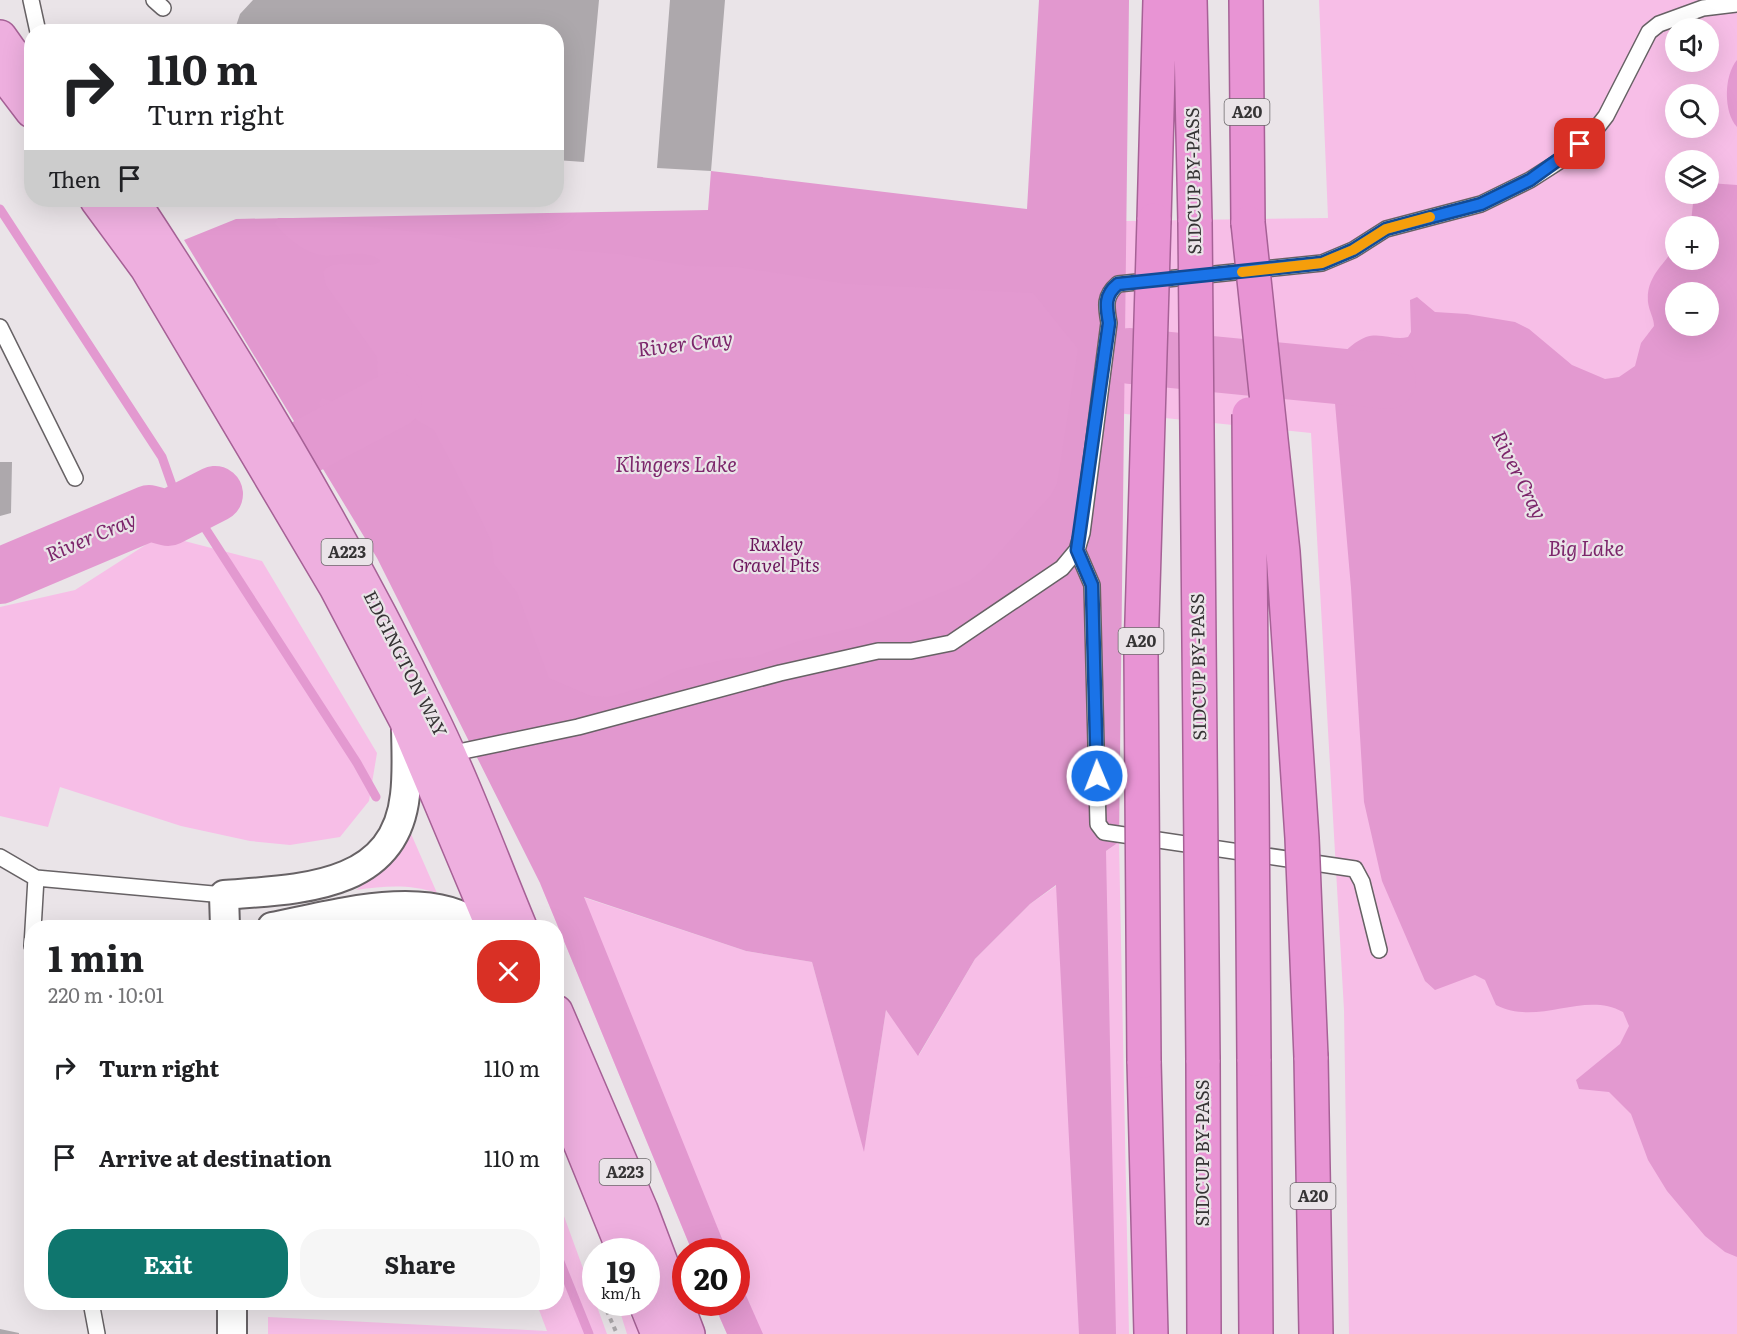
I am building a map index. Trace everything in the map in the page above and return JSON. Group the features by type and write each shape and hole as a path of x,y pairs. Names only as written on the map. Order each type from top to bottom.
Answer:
{"highway":[{"name":"A20","path":"1151,1334 1144,1061 1141,654 1160,0"},
{"name":"SIDCUP BY-PASS","path":"1190,0 1195,222 1204,1334"},
{"name":"A20","path":"1246,0 1256,1334"},
{"name":"A20","path":"1248,223 1284,564 1302,838 1311,1057 1316,1334"}],"main road":[{"path":"0,15 24,45"},
{"path":"0,37 24,71"},
{"path":"0,69 24,100"},
{"name":"EDGINGTON WAY","path":"102,207 147,268 289,504 406,720 490,920"},
{"name":"EDGINGTON WAY","path":"117,207 150,256 147,268"},
{"name":"EDGINGTON WAY","path":"136,207 238,366 357,568 449,754 517,920"},
{"name":"A223","path":"564,1031 641,1210 688,1334"},
{"name":"A223","path":"564,1104 619,1238"},
{"path":"650,1316 657,1334"}],"street":[{"path":"225,920 224,895 318,886 339,880 356,872 389,843 399,822 405,796 406,720"},
{"path":"310,920 371,909 414,907 434,908 465,916 470,920"},
{"path":"564,1132 603,1238"},
{"path":"232,1310 232,1334"},
{"path":"646,1316 657,1334"}],"lane":[{"path":"32,0 36,24"},
{"path":"1379,950 1362,882 1355,869 1104,832 1098,824 1092,585 1077,550 1109,323 1106,305 1108,292 1118,284 1322,263 1353,250 1386,229 1481,204 1536,176 1569,155 1592,134 1606,116 1649,32 1659,24 1703,8 1737,4"},
{"path":"0,327 75,478"},
{"path":"449,754 578,727 791,670 878,651 911,651 951,643 1062,568 1077,550"},
{"path":"0,857 36,878 224,895"},
{"path":"34,920 36,878"},
{"path":"92,1310 97,1334"}],"path":[{"path":"609,1316 617,1334"}],"shaded area":[{"name":"Ruxley Gravel Pits","path":"1319,0 1737,0 1737,1334 1349,1334 1344,1010 1311,433 1116,413 262,234 1328,218"},
{"path":"161,535 262,561 377,753 369,801 340,837 290,845 250,841 181,826 60,787 48,827 0,816 0,607 75,590"},
{"path":"408,827 437,893 417,888 397,887 356,890 384,867"},
{"path":"1119,842 1129,1334 727,1334 719,1316 750,1316 750,1238 687,1238 564,941 564,920 555,920 540,883 746,951 812,962 864,1150 886,1010 919,1055 975,959 1030,904"},
{"path":"564,1216 582,1266 582,1316 600,1316 607,1334 268,1334 268,1317 547,1331 539,1310 564,1310"},
{"path":"621,1316 630,1316 641,1334 627,1334"}],"green space":[{"path":"1039,0 1129,0 1119,842 1106,851 1116,1334 1079,1334 1056,885 1030,904 975,959 918,1056 886,1010 864,1152 812,962 746,951 584,897 722,1238 687,1238 564,941 564,920 555,920 540,883 377,558 184,240 236,219 708,210 711,171 1027,209"},
{"path":"750,1304 763,1334 727,1334 719,1316 750,1316"}],"water":[{"path":"1737,60 1737,127 1729,112 1727,94 1730,75"},
{"name":"Big Lake","path":"1719,184 1737,185 1737,1257 1725,1252 1705,1236 1667,1191 1648,1160 1631,1114 1609,1092 1579,1089 1576,1080 1620,1044 1629,1026 1623,1012 1608,1006 1592,1005 1545,1011 1512,1011 1496,1005 1485,980 1475,975 1435,990 1425,981 1382,881 1364,802 1351,588 1335,403 1327,384 1312,376 1313,369 1328,365 1352,345 1366,337 1377,335 1408,337 1411,332 1410,300 1417,297 1435,312 1467,314 1515,322 1529,329 1572,365 1605,379 1619,377 1635,366 1641,343 1654,326 1648,293 1652,279 1665,260 1665,270 1719,270 1719,216 1692,216 1693,204 1719,204"},
{"name":"Klingers Lake","path":"278,218 296,218 441,235 476,242 618,254 689,266 737,267 847,284 1033,293 1078,349 1057,484 1051,495 985,568 969,581 861,626 796,642 754,657 727,659 678,670 647,686 609,697 591,696 549,678 517,592 494,564 492,543 434,430 402,411 392,411 369,425 357,438 352,453 346,446 331,445 317,422 322,409 319,403 322,398 337,402 352,400 372,389 378,384 377,357 326,285 323,272 335,265 368,265 381,261 375,257 360,254 328,256 315,254 289,238 275,223"}],"building":[{"path":"253,0 599,0 584,162 564,161 564,24 237,24 240,14"},
{"path":"670,0 725,0 711,171 657,168"},
{"path":"0,462 12,462 11,513 0,516"},
{"path":"0,1329 19,1333 19,1334 0,1334"}],"waterway":[{"name":"River Cray","path":"0,209 162,457 174,491 168,518 205,528 357,763 376,797"},
{"name":"River Cray","path":"1130,356 1388,381"},
{"name":"River Cray","path":"307,446 394,400"},
{"name":"River Cray","path":"0,576 149,513 168,518 215,494"},
{"path":"564,1272 589,1334"}],"slow traffic":[{"path":"1242,272 1322,263 1353,250 1386,229 1430,217"}],"route":[{"path":"1097,776 1092,585 1077,550 1082,533 1109,323 1106,305 1108,292 1118,284 1322,263 1353,250 1386,229 1481,204 1530,180 1569,155 1580,144"}]}
